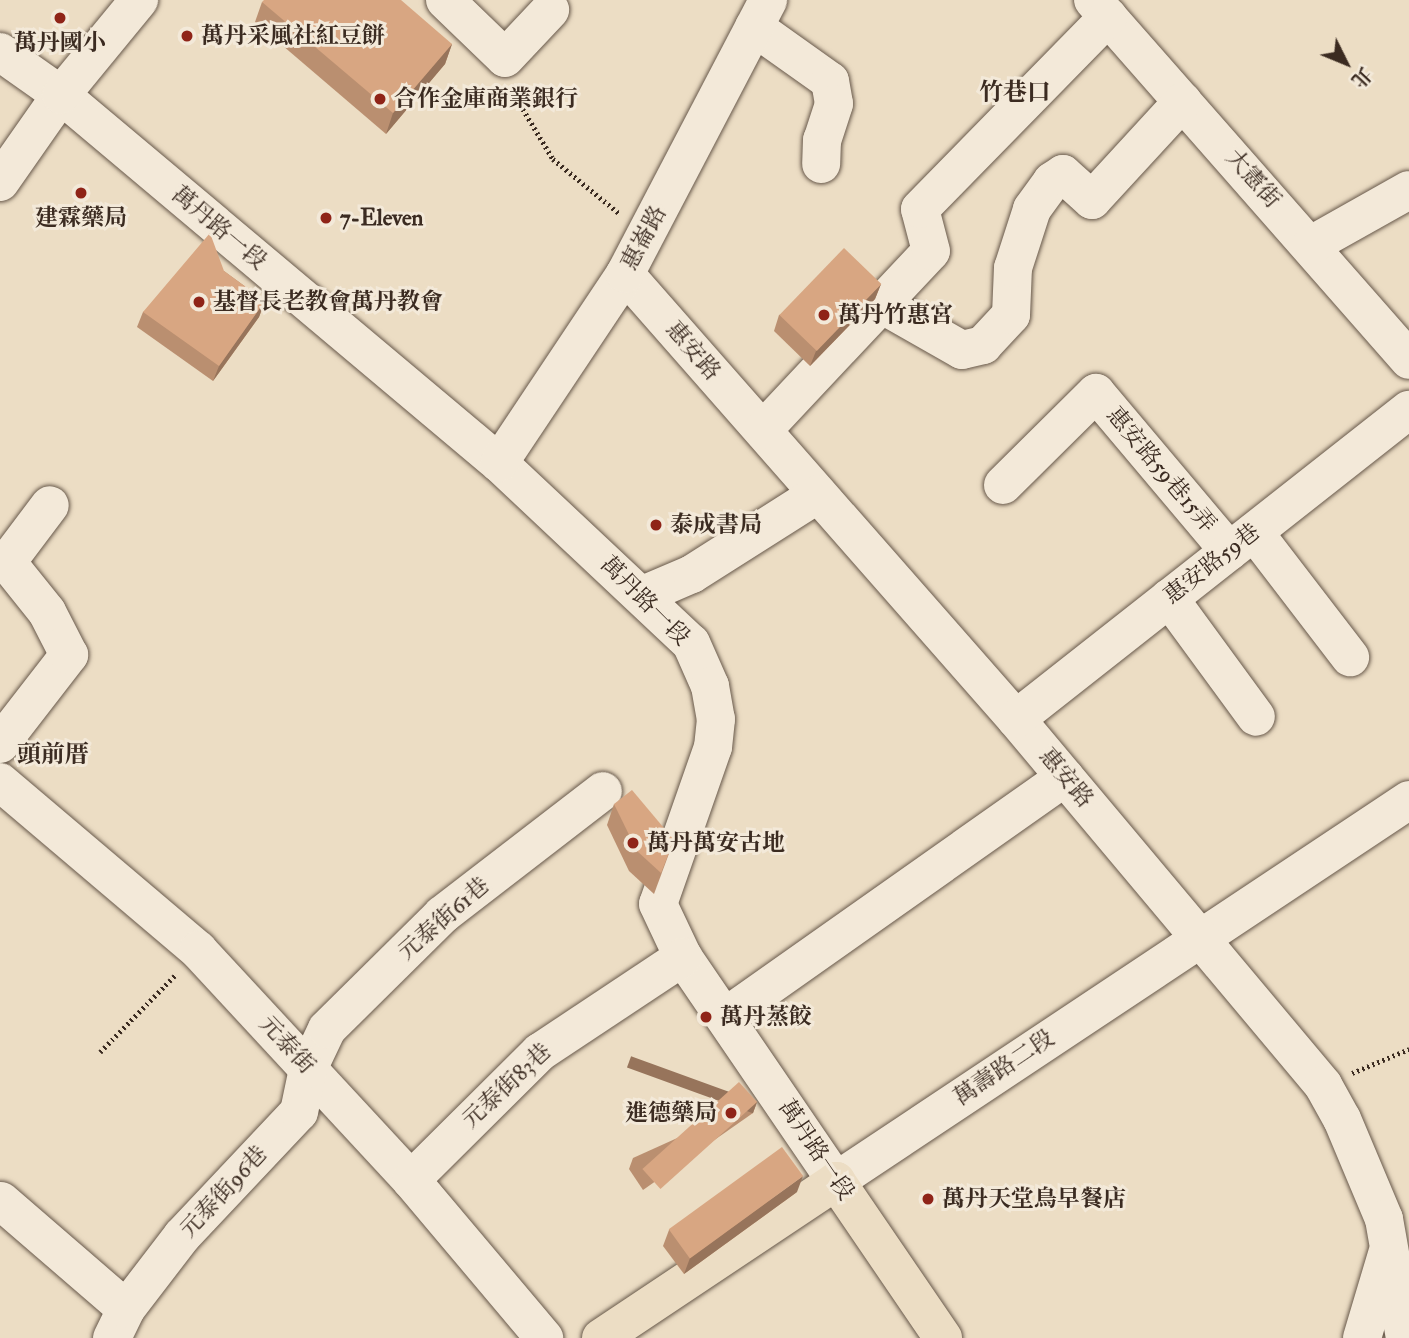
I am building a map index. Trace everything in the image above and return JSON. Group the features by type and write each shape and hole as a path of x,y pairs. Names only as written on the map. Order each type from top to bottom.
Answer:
{"main road":[{"name":"萬壽路二段","path":"601,1338 836,1181"},
{"name":"萬丹路一段","path":"836,1181 943,1338"}],"street":[{"path":"0,182 61,95 139,0"},
{"path":"445,0 505,58 550,10"},
{"path":"763,430 931,251 920,209 1101,8"},
{"name":"大憲街","path":"1101,8 1311,244 1409,360"},
{"path":"761,14 831,81 834,104 822,140 821,164"},
{"name":"惠崙路","path":"499,463 625,274 761,14"},
{"name":"萬丹路一段","path":"0,52 61,95 499,463 643,595 691,643 710,687 716,719 713,747 658,904 683,957 836,1181"},
{"path":"881,304 962,350 983,345 1011,315 1013,268 1032,209 1052,181 1063,174 1092,200 1183,101"},
{"path":"1311,244 1409,190"},
{"name":"惠安路","path":"625,274 1016,719 1323,1086 1374,1194 1403,1283 1405,1338"},
{"name":"惠安路59巷15弄","path":"1003,485 1096,393 1241,541"},
{"name":"惠安路59巷","path":"1016,719 1409,410"},
{"path":"643,595 692,574 818,494"},
{"path":"0,744 69,655 47,612 7,562 50,505"},
{"path":"1241,541 1350,657"},
{"path":"1169,597 1256,717"},
{"path":"725,1017 1065,778"},
{"name":"元泰街","path":"0,782 198,950 411,1180 544,1338"},
{"name":"元泰街61巷","path":"309,1069 327,1029 442,915 603,790"},
{"name":"萬壽路二段","path":"836,1181 1199,937 1409,800"},
{"name":"元泰街83巷","path":"411,1180 540,1052 683,957"},
{"name":"元泰街96巷","path":"1,1201 119,1324 182,1236 299,1112 309,1069"},
{"path":"1362,1338 1389,1245"}],"path":[{"path":"505,58 523,109 553,159 648,232"},
{"path":"100,1052 198,950"},
{"path":"1323,1086 1409,1049"}],"building":[{"name":"合作金庫商業銀行","path":"401,0 452,44 393,113 262,2"},
{"name":"基督長老教會萬丹教會","path":"210,233 224,271 265,301 219,366 143,312"},
{"name":"萬丹竹惠宮","path":"844,248 881,284 817,351 779,315"},
{"path":"632,790 674,840 661,873 637,851 614,804"},
{"path":"739,1082 757,1102 660,1189 642,1169"},
{"path":"782,1147 803,1176 690,1258 669,1229"}],"place":[{"name":"萬丹國小","path":"60,18"},
{"name":"萬丹采風社紅豆餅","path":"187,36"},
{"name":"合作金庫商業銀行","path":"380,99"},
{"name":"建霖藥局","path":"81,193"},
{"name":"7-Eleven","path":"326,218"},
{"name":"基督長老教會萬丹教會","path":"199,302"},
{"name":"萬丹竹惠宮","path":"824,315"},
{"name":"泰成書局","path":"656,525"},
{"name":"萬丹萬安古地","path":"633,843"},
{"name":"萬丹蒸餃","path":"706,1017"},
{"name":"進德藥局","path":"731,1113"},
{"name":"萬丹天堂鳥早餐店","path":"928,1199"}],"district":[{"name":"竹巷口","path":"1015,93"},
{"name":"頭前厝","path":"53,755"}]}
